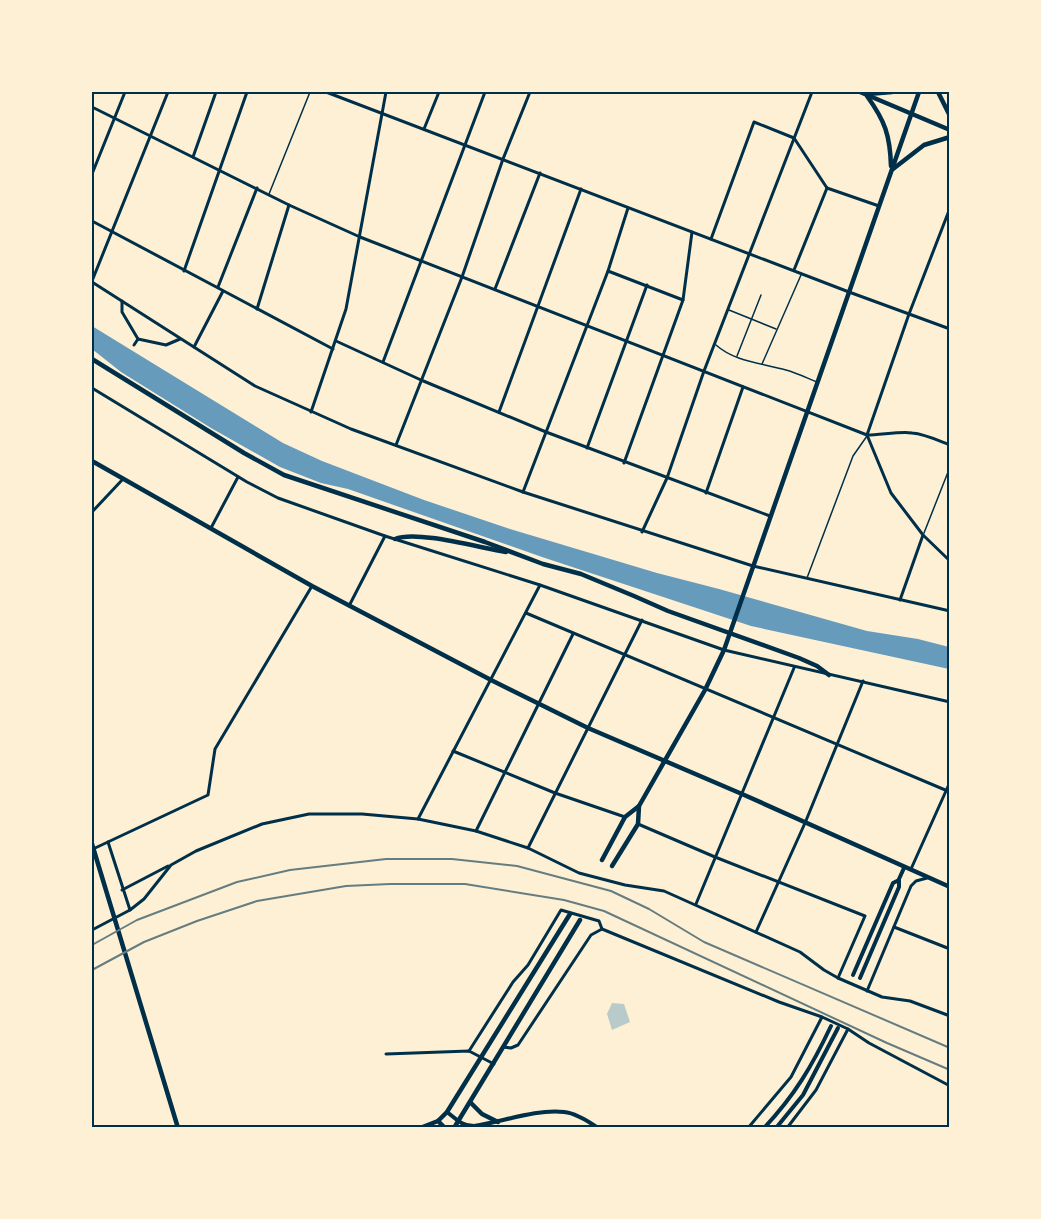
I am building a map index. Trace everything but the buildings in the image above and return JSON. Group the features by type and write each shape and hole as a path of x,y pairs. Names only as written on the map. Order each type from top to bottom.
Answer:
{"main road":[{"path":"863,93 892,92"},
{"path":"602,860 625,817 639,806 705,690 725,648 919,92"},
{"path":"938,92 950,116"},
{"path":"863,93 950,130"},
{"path":"863,93 886,128 890,143 891,171"},
{"path":"891,171 923,145 950,137"},
{"path":"92,359 276,471 543,564 580,574 668,611 800,658 829,675"},
{"path":"92,461 312,586 539,704 588,728 950,887"},
{"path":"395,540 407,536 514,553"},
{"path":"612,866 638,824 639,806"},
{"path":"92,846 178,1128"},
{"path":"420,1128 438,1122 447,1112 570,914"},
{"path":"454,1128 580,920"},
{"path":"470,1102 482,1114 498,1122"},
{"path":"438,1122 445,1128"}],"street":[{"path":"92,174 125,92"},
{"path":"168,92 92,281 122,302 255,386 311,412 396,446 523,492 753,566 950,611"},
{"path":"194,157 216,92"},
{"path":"184,271 247,92"},
{"path":"326,92 950,329"},
{"path":"424,129 439,92"},
{"path":"383,362 485,92"},
{"path":"396,446 462,277 503,159 530,92"},
{"path":"642,532 667,478 704,371 812,92"},
{"path":"311,412 346,309 385,93"},
{"path":"92,107 219,171 360,237 867,435 910,432 950,445"},
{"path":"711,239 754,122 794,138 827,188 879,206"},
{"path":"494,289 540,173"},
{"path":"218,287 258,188"},
{"path":"794,271 827,188"},
{"path":"499,412 580,189"},
{"path":"257,309 290,205"},
{"path":"523,492 608,271 628,208"},
{"path":"950,208 909,314 867,435 891,493 924,535 950,561"},
{"path":"92,221 333,349"},
{"path":"624,463 683,300 692,232"},
{"path":"608,271 683,300"},
{"path":"587,448 647,285"},
{"path":"194,347 223,291"},
{"path":"122,302 122,312 138,339 166,345 180,339"},
{"path":"134,345 138,339"},
{"path":"336,341 421,380 546,432 770,516"},
{"path":"706,493 744,386"},
{"path":"92,388 238,477 278,498 395,540 540,585 725,648 794,668 863,681 950,702"},
{"path":"211,528 238,477"},
{"path":"92,512 123,479"},
{"path":"900,600 924,535"},
{"path":"349,606 385,536"},
{"path":"418,819 540,585"},
{"path":"92,846 108,842 208,795 215,749 312,586"},
{"path":"526,613 948,791"},
{"path":"528,848 642,620"},
{"path":"476,831 573,634"},
{"path":"696,904 794,668"},
{"path":"756,932 805,823 863,681"},
{"path":"453,751 555,793 625,817"},
{"path":"911,871 950,782"},
{"path":"122,890 196,850 262,824 309,814 362,814 418,819 476,831 528,848 579,873 625,885 664,891 800,952 837,978 882,997 910,1000 950,1016"},
{"path":"638,824 865,916 837,978"},
{"path":"108,842 129,910"},
{"path":"92,930 144,899 171,865"},
{"path":"860,978 899,887 899,879 904,868"},
{"path":"867,991 911,886 916,881 927,878"},
{"path":"853,975 893,883 899,879"},
{"path":"469,1051 513,982 528,965 561,910 599,921 602,929 779,1002 822,1017 950,1086"},
{"path":"894,927 950,949"},
{"path":"503,1047 512,1048 518,1045 591,936 602,929"},
{"path":"748,1128 790,1077 822,1017"},
{"path":"764,1128 786,1105 799,1086 831,1026"},
{"path":"776,1128 803,1095 838,1028"},
{"path":"787,1128 816,1090 848,1029"},
{"path":"386,1054 469,1051 494,1064"},
{"path":"447,1112 467,1126 534,1114 565,1112 586,1120 598,1128"}],"lane":[{"path":"269,194 310,92"},
{"path":"762,364 801,274"},
{"path":"737,357 761,295"},
{"path":"729,310 777,329"},
{"path":"715,344 723,351 737,357 788,370 818,382"},
{"path":"807,579 854,456 867,435"},
{"path":"924,535 950,467"}],"shaded area":[{"path":"612,1003 624,1004 630,1022 612,1030 607,1014"}],"water":[{"path":"92,326 283,443 322,461 424,500 510,529 657,573 867,631 918,639 949,647 949,669 751,626 542,557 348,489 321,483 280,467 211,428 121,372 92,349"}],"railway":[{"path":"92,945 137,920 237,882 290,870 386,859 452,859 517,866 611,891 649,909 704,942 950,1048"},
{"path":"92,970 144,942 257,901 346,886 465,884 564,900 604,911 950,1070"}]}
